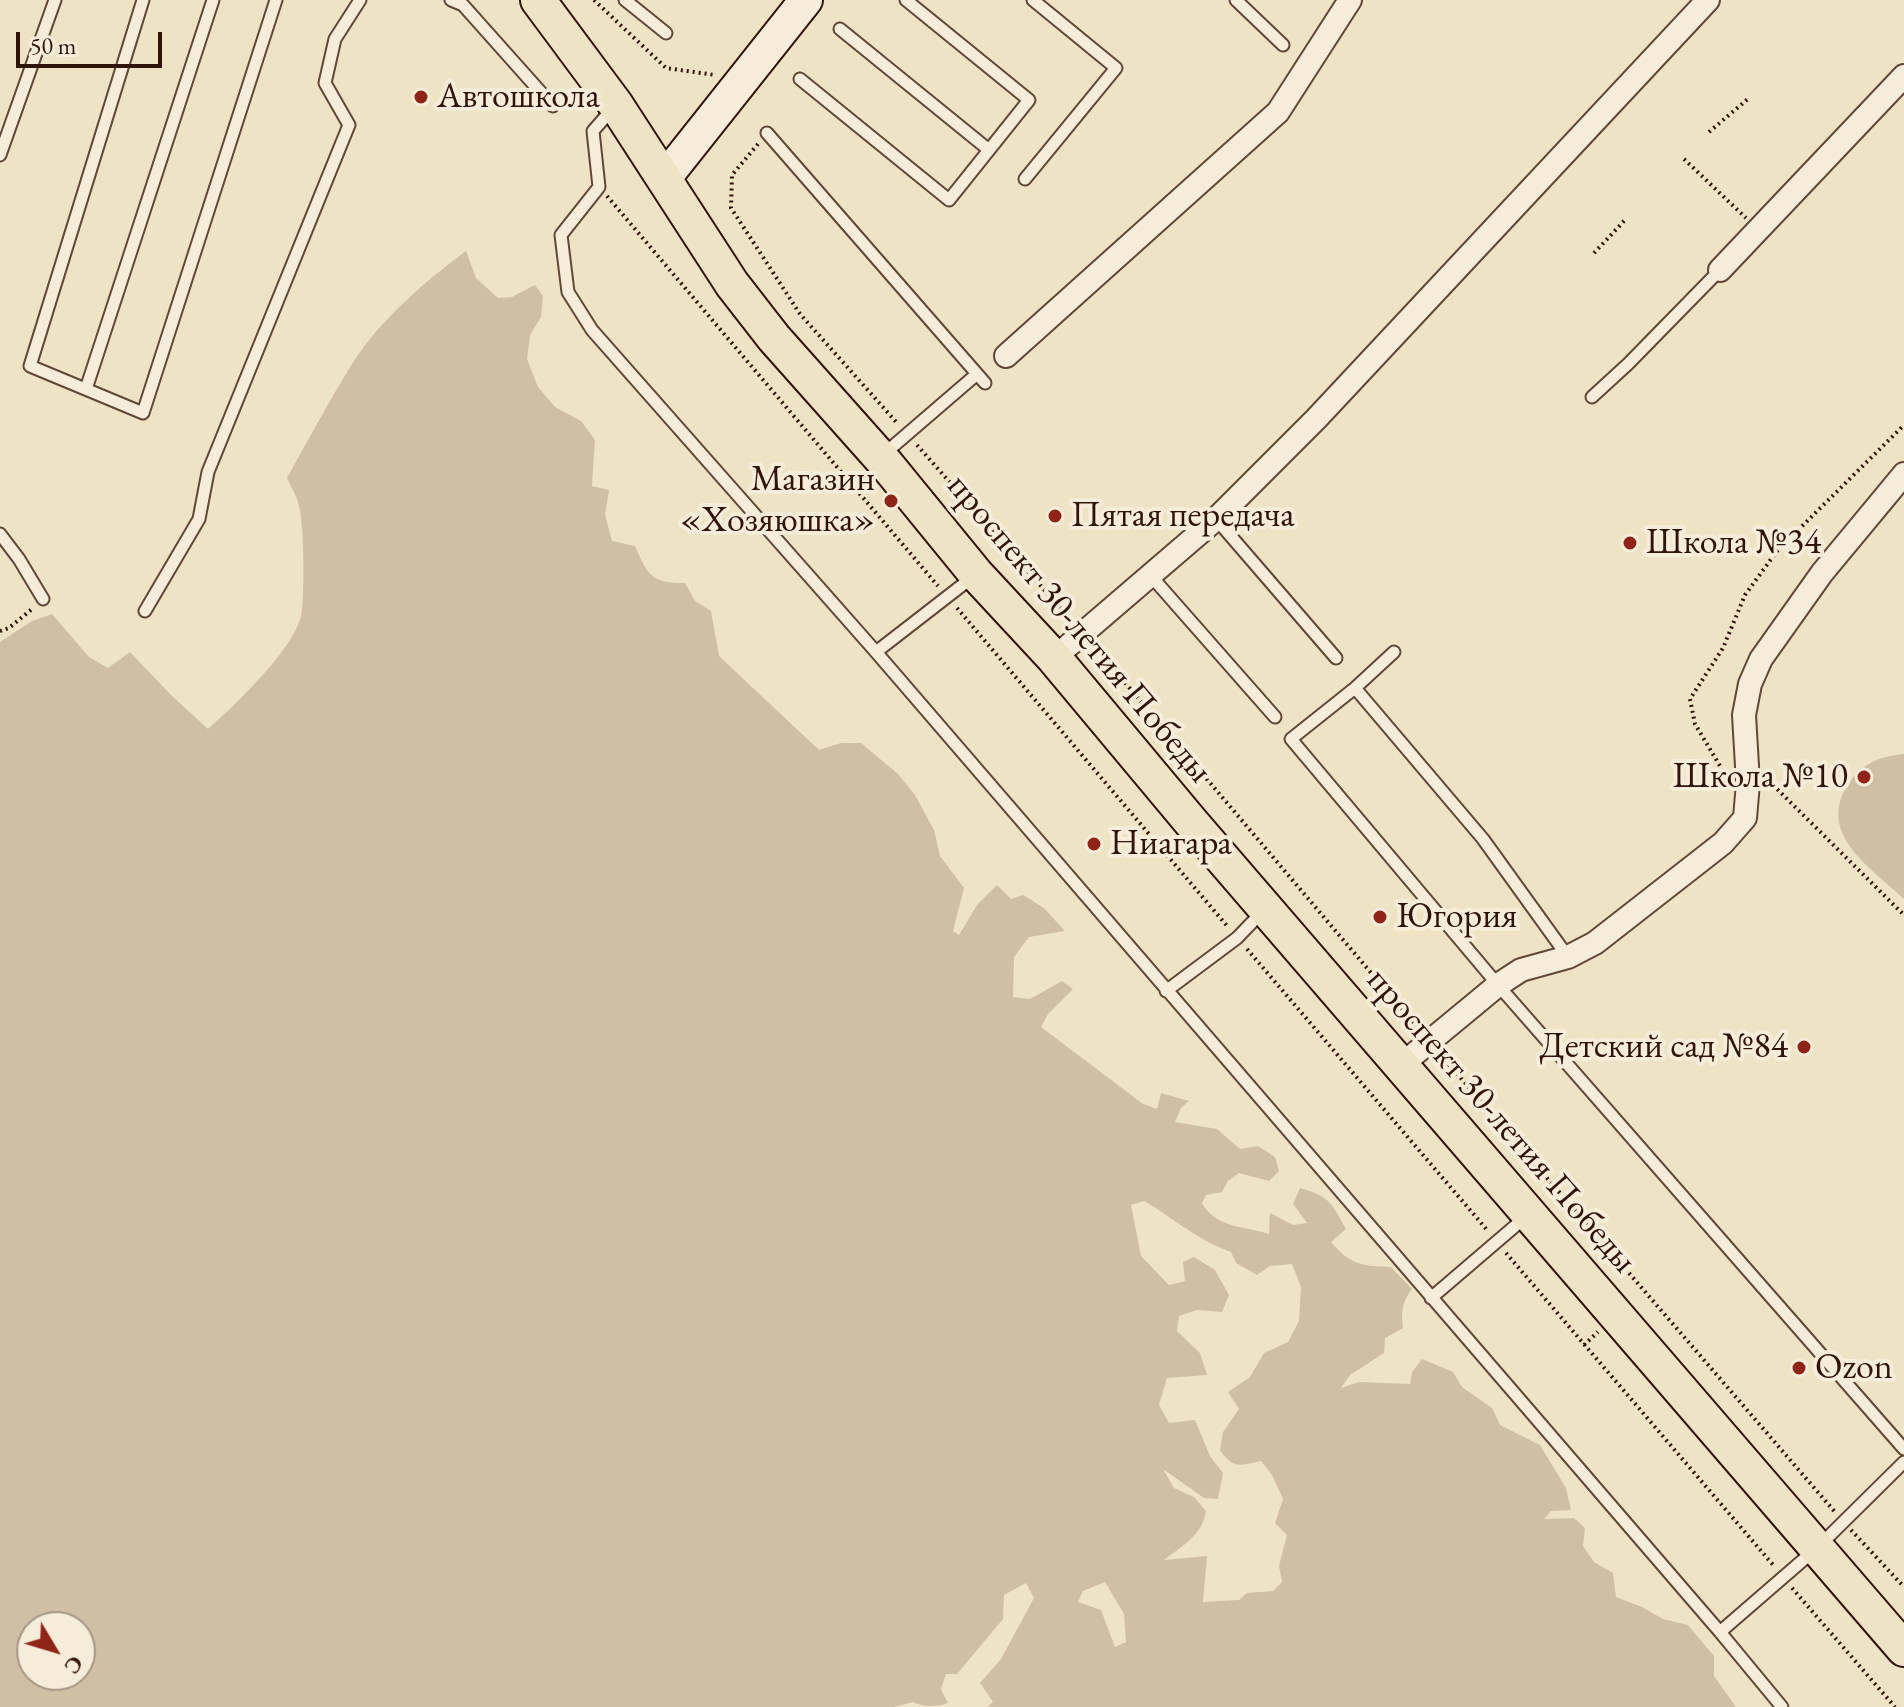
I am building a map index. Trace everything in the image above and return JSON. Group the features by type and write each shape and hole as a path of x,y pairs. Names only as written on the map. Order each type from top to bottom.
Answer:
{"main road":[{"name":"проспект 30-летия Победы","path":"538,0 616,105 749,306 774,338 881,457 976,574 1054,658 1400,1066 1904,1649"}],"street":[{"path":"664,179 806,0"},
{"path":"1006,356 1278,112 1350,0"},
{"path":"1054,658 1216,519 1327,408 1708,0"},
{"path":"1720,270 1904,76"},
{"path":"1400,1066 1498,985 1521,970 1568,957 1595,943 1723,843 1745,818 1748,783 1744,715 1750,684 1761,659 1822,573 1904,474"}],"lane":[{"path":"0,155 55,0"},
{"path":"143,0 30,366 143,413 276,0"},
{"path":"86,389 213,0"},
{"path":"145,611 199,519 208,472 349,125 325,83 335,39 360,0"},
{"path":"451,0 463,5 553,106"},
{"path":"625,0 666,33"},
{"path":"800,79 949,200 1029,100 906,0"},
{"path":"1025,179 1116,68 1033,0"},
{"path":"1236,0 1283,45"},
{"path":"840,29 989,150"},
{"path":"616,105 593,131 599,187 561,235 568,292 592,330 876,652 1782,1707"},
{"path":"767,133 981,378 881,457"},
{"path":"1592,397 1720,270"},
{"path":"1216,519 1336,658"},
{"path":"0,534 43,599"},
{"path":"876,652 976,574"},
{"path":"1151,576 1275,717"},
{"path":"1394,652 1291,739 1498,985 1904,1449"},
{"path":"1355,688 1483,839 1568,957"},
{"path":"1166,991 1237,938 1266,908"},
{"path":"1431,1298 1528,1215"},
{"path":"1720,1632 1817,1548 1904,1462"}],"path":[{"path":"594,0 666,68 720,76 734,91"},
{"path":"1709,132 1749,98"},
{"path":"767,133 732,175 731,208 800,314 1083,633 1429,1042 1843,1522 1904,1587"},
{"path":"1684,159 1758,229"},
{"path":"1594,253 1625,220"},
{"path":"1733,784 1720,769 1695,724 1690,699 1723,648 1745,595 1777,551 1904,425"},
{"path":"0,631 9,628 43,599"},
{"path":"1773,785 1904,915"}],"shaded area":[{"path":"466,251 476,278 498,298 512,297 535,285 543,296 541,317 530,335 527,359 538,387 555,407 581,421 595,440 592,486 609,490 605,514 612,541 635,546 652,576 685,583 695,601 711,611 719,656 819,750 841,743 861,743 898,774 915,795 934,830 940,856 964,888 953,931 959,935 977,905 997,885 1011,899 1023,895 1044,908 1065,931 1029,937 1014,957 1013,997 1030,999 1062,981 1073,989 1048,1014 1041,1027 1143,1104 1157,1109 1161,1093 1189,1101 1181,1108 1175,1122 1217,1129 1240,1149 1258,1146 1275,1157 1279,1171 1269,1181 1239,1173 1228,1181 1222,1192 1206,1195 1202,1203 1208,1211 1223,1222 1269,1234 1270,1213 1293,1225 1307,1223 1293,1204 1300,1188 1310,1191 1329,1202 1346,1229 1331,1242 1338,1250 1358,1263 1391,1267 1412,1289 1403,1307 1403,1328 1385,1338 1384,1353 1350,1375 1341,1388 1359,1382 1410,1384 1412,1372 1422,1359 1453,1372 1462,1387 1492,1408 1500,1425 1540,1445 1566,1488 1571,1510 1551,1511 1544,1519 1574,1518 1585,1528 1583,1546 1594,1562 1613,1573 1616,1597 1663,1619 1688,1625 1714,1656 1714,1676 1736,1707 987,1707 993,1702 980,1683 1001,1659 1034,1598 1026,1583 1004,1595 1003,1619 957,1674 946,1674 941,1689 948,1703 939,1705 925,1706 913,1702 894,1707 0,1707 0,642 32,621 52,614 89,657 108,668 130,652 208,729 275,661 296,630 301,616 301,515 287,478 363,348 419,289","holes":["1144,1201 1197,1236 1231,1252 1236,1263 1257,1275 1270,1266 1292,1264 1301,1287 1299,1321 1288,1342 1264,1353 1250,1377 1228,1392 1239,1409 1223,1432 1220,1450 1233,1463 1243,1465 1261,1461 1272,1475 1283,1499 1275,1523 1287,1535 1279,1566 1282,1582 1273,1591 1247,1593 1239,1600 1203,1602 1207,1556 1164,1560 1196,1533 1206,1511 1194,1497 1174,1488 1163,1469 1204,1498 1218,1499 1223,1473 1210,1456 1195,1420 1169,1423 1159,1405 1167,1378 1207,1375 1200,1353 1177,1331 1179,1316 1197,1310 1222,1312 1229,1295 1215,1270 1194,1257 1183,1262 1185,1281 1169,1285 1141,1256 1131,1205","1105,1582 1124,1614 1126,1642 1115,1647 1101,1610 1078,1602 1083,1591"]},
{"path":"1904,754 1904,899 1850,847 1838,816 1841,799 1856,774 1874,761"}],"place":[{"name":"Автошкола","path":"421,97"},
{"name":"Магазин «Хозяюшка»","path":"891,501"},
{"name":"Пятая передача","path":"1055,516"},
{"name":"Школа №34","path":"1630,543"},
{"name":"Школа №10","path":"1864,777"},
{"name":"Ниагара","path":"1094,844"},
{"name":"Югория","path":"1380,917"},
{"name":"Детский сад №84","path":"1804,1047"},
{"name":"Ozon","path":"1799,1368"}]}
